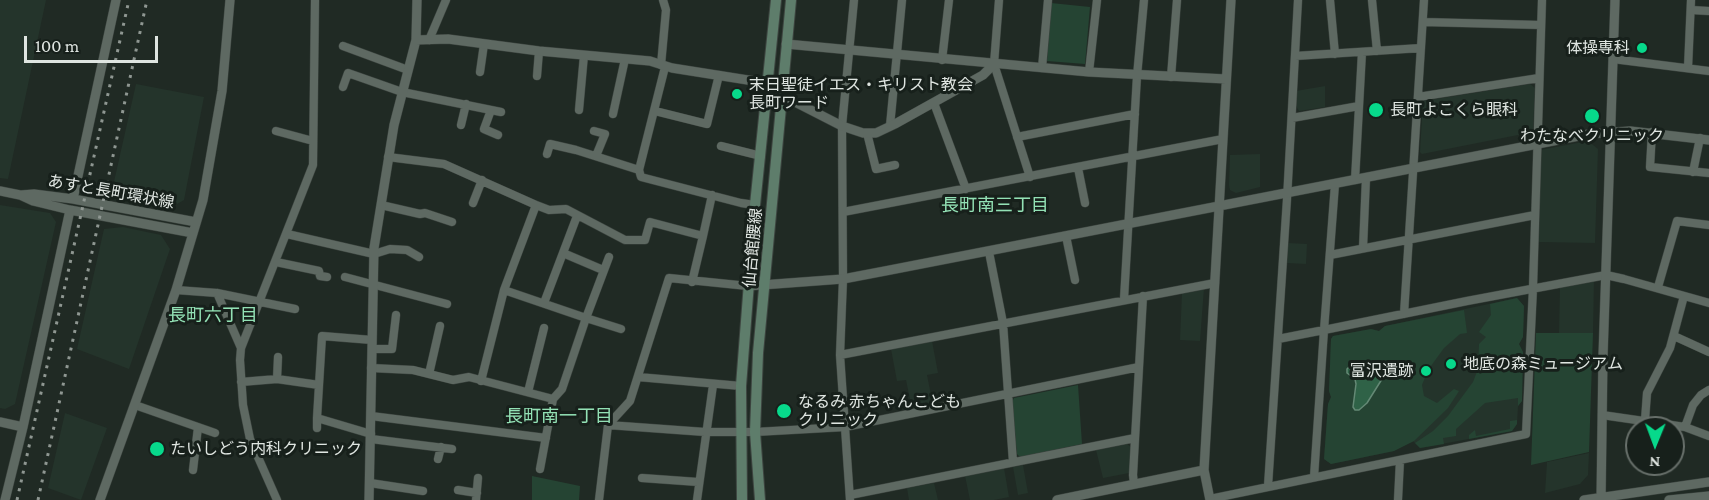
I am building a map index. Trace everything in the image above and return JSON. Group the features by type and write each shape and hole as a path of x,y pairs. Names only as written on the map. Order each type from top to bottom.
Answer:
{"main road":[{"name":"仙台館腰線","path":"742,500 741,386 755,205 776,0"},
{"name":"仙台館腰線","path":"760,500 755,432 758,352 791,0"}],"street":[{"path":"73,199 116,0"},
{"path":"100,500 176,290 196,222 208,175 222,91 230,0"},
{"path":"277,500 250,439 241,382 241,348 313,165 315,0"},
{"path":"369,500 374,254 388,157 416,40 417,0"},
{"path":"429,40 446,0"},
{"path":"663,0 666,10 663,66 655,111 639,170 641,177 755,205"},
{"path":"854,0 842,126 843,279 840,355 850,497 1135,438"},
{"path":"890,126 902,0"},
{"path":"942,60 949,0"},
{"path":"999,0 994,64 1030,177"},
{"path":"1042,68 1048,0"},
{"path":"1089,72 1097,0"},
{"path":"1124,299 1137,75 1144,0"},
{"path":"1171,77 1177,0"},
{"path":"1232,0 1204,470 1210,500 1268,486 1526,434 1536,215 1542,0"},
{"path":"1268,486 1298,0"},
{"path":"1330,0 1335,54"},
{"path":"1372,0 1377,51"},
{"path":"1404,314 1424,0"},
{"path":"1600,498 1616,0"},
{"path":"1688,68 1691,0"},
{"path":"1691,10 1709,11"},
{"path":"1423,22 1541,26"},
{"path":"416,40 448,39 625,59 754,81 842,126 856,132 867,133 876,133 934,103 983,75 994,64"},
{"path":"480,72 484,44"},
{"path":"786,44 1089,72 1226,79"},
{"path":"343,45 408,70"},
{"path":"1295,56 1421,48"},
{"path":"537,76 539,51"},
{"path":"1355,180 1362,52"},
{"path":"579,110 584,55"},
{"path":"614,114 625,59"},
{"path":"1613,59 1709,71"},
{"path":"343,87 348,73 402,92 501,112"},
{"path":"655,111 707,124 719,75"},
{"path":"1418,97 1539,78"},
{"path":"934,103 966,189"},
{"path":"461,125 466,104"},
{"path":"1292,118 1359,106"},
{"path":"491,110 484,129 498,135"},
{"path":"1017,136 1135,114"},
{"path":"276,130 313,141"},
{"path":"594,131 605,134 596,156"},
{"path":"599,500 608,425 630,401 669,278 748,286 843,279 1538,143 1611,131 1652,132 1704,139 1693,172"},
{"path":"1652,132 1650,167 1709,173"},
{"path":"867,133 876,169 895,165"},
{"path":"843,213 1223,139"},
{"path":"547,154 550,144 639,170"},
{"path":"721,147 761,156"},
{"path":"388,157 444,164 549,210 566,209 625,240 645,240 650,222 703,236"},
{"path":"1078,168 1085,203"},
{"path":"1364,248 1366,178"},
{"path":"473,203 482,180"},
{"path":"1314,477 1335,184"},
{"name":"あすと長町環状線","path":"0,191 70,210 193,233"},
{"name":"あすと長町環状線","path":"20,195 34,194 73,199 196,222"},
{"path":"692,282 712,195"},
{"path":"381,205 420,214 425,213 452,222"},
{"path":"481,381 504,290 536,205"},
{"path":"5,500 70,210"},
{"path":"1330,255 1536,215"},
{"path":"544,303 577,216"},
{"path":"1658,288 1677,220 1709,225"},
{"path":"287,234 374,254 398,248 419,257"},
{"path":"1066,236 1075,280"},
{"path":"989,252 1003,323 1013,462"},
{"path":"563,253 603,270"},
{"path":"540,469 553,399 562,389 609,257"},
{"path":"276,262 319,271 320,276 327,277"},
{"path":"1278,339 1533,288 1606,276 1709,303"},
{"path":"345,277 447,304"},
{"path":"840,355 1215,283"},
{"path":"176,290 217,293 295,309"},
{"path":"504,290 621,329"},
{"path":"217,293 241,348"},
{"path":"1134,484 1143,296"},
{"path":"1645,416 1647,393 1674,336 1684,296"},
{"path":"317,428 321,336 392,349 396,315"},
{"path":"429,374 440,326"},
{"path":"528,392 544,328"},
{"path":"1674,336 1709,352"},
{"path":"277,379 278,357"},
{"path":"371,368 406,370 453,380 469,378 553,399"},
{"path":"608,425 705,432 845,427 1139,368"},
{"path":"638,377 741,386"},
{"path":"241,382 277,379 319,385"},
{"path":"696,500 713,385"},
{"path":"1709,390 1701,394 1693,405 1685,427 1709,436"},
{"path":"135,405 215,433"},
{"path":"1602,415 1625,418"},
{"path":"371,416 546,438"},
{"path":"317,418 371,436 452,449"},
{"path":"0,422 23,427"},
{"path":"193,470 198,427"},
{"path":"438,459 441,447"},
{"path":"1398,500 1400,460"},
{"path":"1057,500 1204,470"},
{"path":"458,490 477,496 478,478"},
{"path":"642,478 698,482"},
{"path":"1584,500 1709,482"},
{"path":"370,483 423,491"},
{"path":"1669,500 1709,496"}],"shaded area":[{"path":"0,0 46,0 8,179 0,178"},
{"path":"1051,3 1090,7 1085,64 1047,61"},
{"path":"136,84 204,97 184,200 170,208 127,201 111,195"},
{"path":"1530,84 1535,88 1533,132 1422,154 1420,152 1423,101"},
{"path":"1325,86 1325,107 1299,111 1296,106 1296,91"},
{"path":"1588,141 1598,149 1595,243 1539,242 1540,150"},
{"path":"1260,154 1260,187 1236,193 1230,190 1230,155"},
{"path":"0,205 50,213 56,222 15,404 5,409 0,408"},
{"path":"123,227 161,235 170,249 129,369 77,349 104,229"},
{"path":"1288,243 1307,244 1306,264 1287,263"},
{"path":"1594,280 1593,333 1559,333 1560,287"},
{"path":"1204,288 1200,341 1180,340 1182,292"},
{"name":"富沢遺跡","path":"1517,298 1524,306 1523,337 1519,344 1523,352 1522,401 1518,406 1517,424 1512,431 1420,448 1413,441 1394,451 1331,464 1324,459 1328,404 1331,397 1329,391 1333,336 1371,329 1379,331 1385,326"},
{"path":"1517,298 1524,306 1523,337 1519,344 1523,352 1522,401 1518,406 1518,398 1485,403 1456,429 1456,436 1443,438 1444,444 1420,448 1415,443 1433,431 1448,416 1473,382 1478,369 1479,344 1486,337 1479,332 1491,315 1490,304"},
{"path":"1464,310 1467,333 1460,334 1444,348 1428,370 1422,385 1424,396 1437,403 1454,389 1459,391 1448,408 1414,441 1394,451 1331,464 1324,459 1328,404 1331,397 1329,391 1331,339 1333,336 1371,329 1379,331 1385,326","holes":["1373,371 1380,372 1382,379 1363,407 1356,410 1355,379"]},
{"path":"1536,333 1593,333 1589,452 1531,465"},
{"path":"932,341 938,373 927,375 933,405 912,409 906,380 897,381 891,349"},
{"path":"1351,365 1380,372 1382,375 1382,379 1367,403 1359,410 1353,407 1356,384 1355,379 1347,373"},
{"path":"1078,385 1082,444 1020,457 1017,454 1012,402 1014,398"},
{"path":"65,413 107,428 81,500 48,488"},
{"path":"1517,420 1512,431 1469,439 1469,435 1475,430 1476,436 1510,429 1510,421"},
{"path":"1127,444 1131,447 1129,473 1103,478 1096,450"},
{"path":"1589,453 1588,475 1580,484 1545,493 1547,462"},
{"path":"1023,465 1028,493 1018,495 1013,467"},
{"path":"1004,468 1009,497 994,500 970,500 965,476"},
{"path":"532,476 580,486 579,500 532,500"},
{"path":"934,483 938,500 909,500 907,488"}],"railway":[{"path":"17,500 129,0"},
{"path":"38,500 147,0"}],"place":[{"name":"体操専科","path":"1642,48"},
{"name":"末日聖徒イエス・キリスト教会 長町ワード","path":"737,94"},
{"name":"長町よこくら眼科","path":"1376,110"},
{"name":"わたなべクリニック","path":"1592,116"},
{"name":"地底の森ミュージアム","path":"1451,364"},
{"name":"富沢遺跡","path":"1426,371"},
{"name":"なるみ 赤ちゃんこども クリニック","path":"784,411"},
{"name":"たいしどう内科クリニック","path":"157,449"}],"district":[{"name":"長町南三丁目","path":"995,205"},
{"name":"長町六丁目","path":"213,315"},
{"name":"長町南一丁目","path":"559,416"}]}
